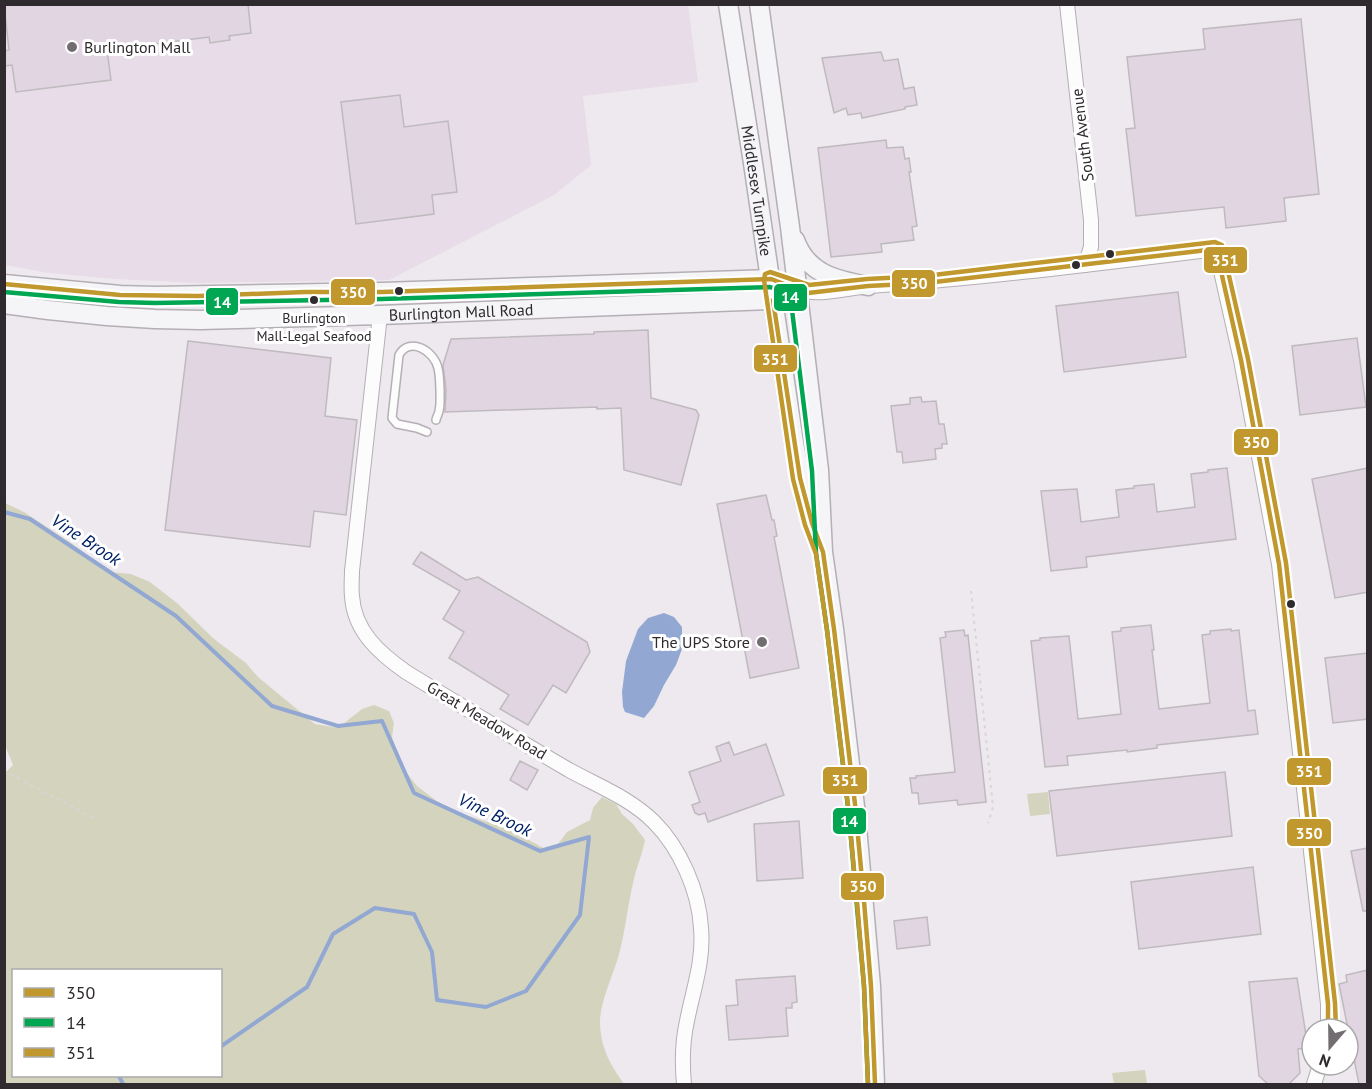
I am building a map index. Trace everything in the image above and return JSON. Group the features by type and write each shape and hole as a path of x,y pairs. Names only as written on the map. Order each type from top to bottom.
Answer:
{"main road":[{"name":"Middlesex Turnpike","path":"728,4 800,478 822,552"},
{"name":"Middlesex Turnpike","path":"759,4 790,227 819,470 822,552 834,629 856,815 870,976 875,1084"},
{"path":"790,227 804,258 814,268 826,276 844,282 868,286"},
{"path":"771,279 797,289"},
{"name":"Burlington Mall Road","path":"4,284 154,296 382,292 771,279"},
{"path":"774,300 797,289"},
{"path":"380,315 382,292"},
{"name":"Burlington Mall Road","path":"4,304 155,319 246,320 774,300"}],"street":[{"name":"South Avenue","path":"1067,4 1091,220 1091,247 1085,265"},
{"path":"797,289 808,293 868,286 926,283 1216,249 1241,360 1279,564 1328,1017"},
{"name":"Great Meadow Road","path":"380,315 352,572 352,595 358,621 368,638 381,653 406,672 568,769 628,801 646,814 664,833 679,857 690,882 701,924 701,960 683,1047 684,1084"}],"lane":[{"path":"427,432 397,424 392,418 399,355 408,346 422,348 438,367 439,412 436,420"}],"path":[{"path":"971,591 993,807 987,823"},
{"path":"4,771 94,819"}],"shaded area":[{"name":"Burlington Mall","path":"4,5 688,5 698,82 583,96 591,165 554,195 389,280 199,283 49,273 5,265"}],"green space":[{"path":"5,503 24,512 110,572 131,574 150,582 315,724 338,728 362,709 374,705 389,711 394,723 392,737 406,772 417,786 438,802 463,814 497,825 545,849 558,844 567,832 590,820 593,808 602,797 616,804 645,840 633,882 621,947 600,1020 600,1030 607,1055 624,1084 5,1084 4,774 13,765 4,743"},
{"path":"1048,792 1050,814 1030,816 1027,794"},
{"path":"1145,1070 1147,1084 1114,1084 1112,1073"}],"water":[{"path":"664,613 674,617 682,627 682,649 654,706 644,718 625,712 623,707 622,692 626,661 638,629 648,618"}],"building":[{"name":"Burlington Mall","path":"4,4 248,4 251,33 229,36 230,40 210,43 209,37 107,50 111,80 16,92 12,65 4,66 4,51 9,50"},
{"path":"1301,19 1319,194 1284,198 1286,221 1226,228 1224,207 1136,216 1126,129 1135,128 1127,57 1205,49 1203,29"},
{"path":"881,52 884,61 898,59 904,89 914,87 917,105 862,118 861,113 848,115 846,108 834,113 822,58"},
{"path":"400,95 404,127 448,121 457,192 432,195 434,214 356,224 341,102"},
{"path":"886,140 887,148 903,147 905,159 909,158 917,226 912,227 914,240 881,244 882,252 831,257 818,148"},
{"path":"1178,292 1186,357 1064,372 1056,306"},
{"path":"648,330 651,398 696,410 699,415 681,485 624,470 621,408 445,412 446,390 443,365 451,339"},
{"path":"1357,338 1366,407 1300,415 1292,346"},
{"path":"188,341 331,358 325,416 357,420 346,515 314,511 310,547 165,530"},
{"path":"921,397 922,402 936,401 939,424 944,424 947,444 942,444 942,448 935,449 936,459 903,463 902,452 897,452 891,406 910,404 910,398"},
{"path":"1227,468 1236,539 1086,557 1087,567 1051,571 1041,491 1077,489 1081,522 1119,517 1116,490 1134,488 1134,486 1154,484 1157,512 1195,507 1191,474"},
{"path":"1368,468 1368,592 1335,598 1312,479"},
{"path":"766,495 772,520 774,520 777,536 774,537 799,668 750,678 717,504"},
{"path":"421,552 466,580 478,577 587,642 590,652 566,693 553,685 528,725 500,709 509,695 449,658 464,632 443,619 460,591 413,564"},
{"path":"1151,625 1159,709 1210,703 1202,635 1210,634 1210,631 1239,630 1248,711 1255,710 1258,734 1157,745 1157,748 1127,752 1127,750 1067,756 1068,765 1045,767 1031,641 1040,640 1040,638 1069,636 1078,719 1121,714 1112,632 1121,631 1121,628"},
{"path":"964,630 965,636 968,635 986,802 958,805 957,800 919,804 918,793 912,793 910,778 955,772 940,638 946,637 945,632"},
{"path":"1368,653 1368,719 1333,723 1325,658"},
{"path":"729,742 734,755 766,744 784,795 708,822 705,813 699,815 695,813 692,805 700,802 689,772 721,761 716,747"},
{"path":"520,761 538,770 527,790 510,780"},
{"path":"1225,772 1232,836 1057,856 1049,791"},
{"path":"799,821 803,878 757,881 754,824"},
{"path":"1368,848 1368,911 1363,911 1351,851"},
{"path":"1253,867 1261,934 1139,949 1131,882"},
{"path":"927,917 930,945 897,949 894,921"},
{"path":"1368,970 1368,1084 1359,1084 1360,1017 1346,1017 1339,984 1347,982 1346,975"},
{"path":"795,976 797,1002 792,1003 792,1008 786,1008 788,1036 729,1040 726,1006 738,1005 736,980"},
{"path":"1297,978 1303,1017 1300,1017 1300,1049 1298,1049 1300,1073 1289,1084 1268,1084 1259,1076 1249,982"}],"waterway":[{"name":"Vine Brook","path":"4,512 30,519 176,616 272,706 338,726 382,721 414,793 540,851 589,837 580,915 526,991 486,1007 437,1000 432,952 414,914 375,908 333,934 307,987 222,1046"},
{"name":"Vine Brook","path":"120,1077 123,1084"}],"transit line":[{"name":"351","path":"868,1084 864,986 857,902 827,630 816,554 805,525 793,479 764,280 765,274 770,272 809,285 925,276 1215,242 1222,245 1248,359 1286,563 1336,1017"},
{"name":"350","path":"1216,249 1241,360 1279,564 1328,1017"},
{"name":"350","path":"4,284 120,295 198,296 771,279 808,293 868,286 926,283 1216,249"},
{"name":"14","path":"4,292 155,303 382,299 770,287 790,294 812,471 816,553 849,816 864,986 868,1084"},
{"name":"350","path":"773,300 800,478 812,523 823,552 834,629 864,901 871,986 875,1084"}],"place":[{"name":"Burlington Mall","path":"72,47"},
{"name":"Burlington Mall-Legal Seafood","path":"314,300"},
{"name":"The UPS Store","path":"762,642"}]}
